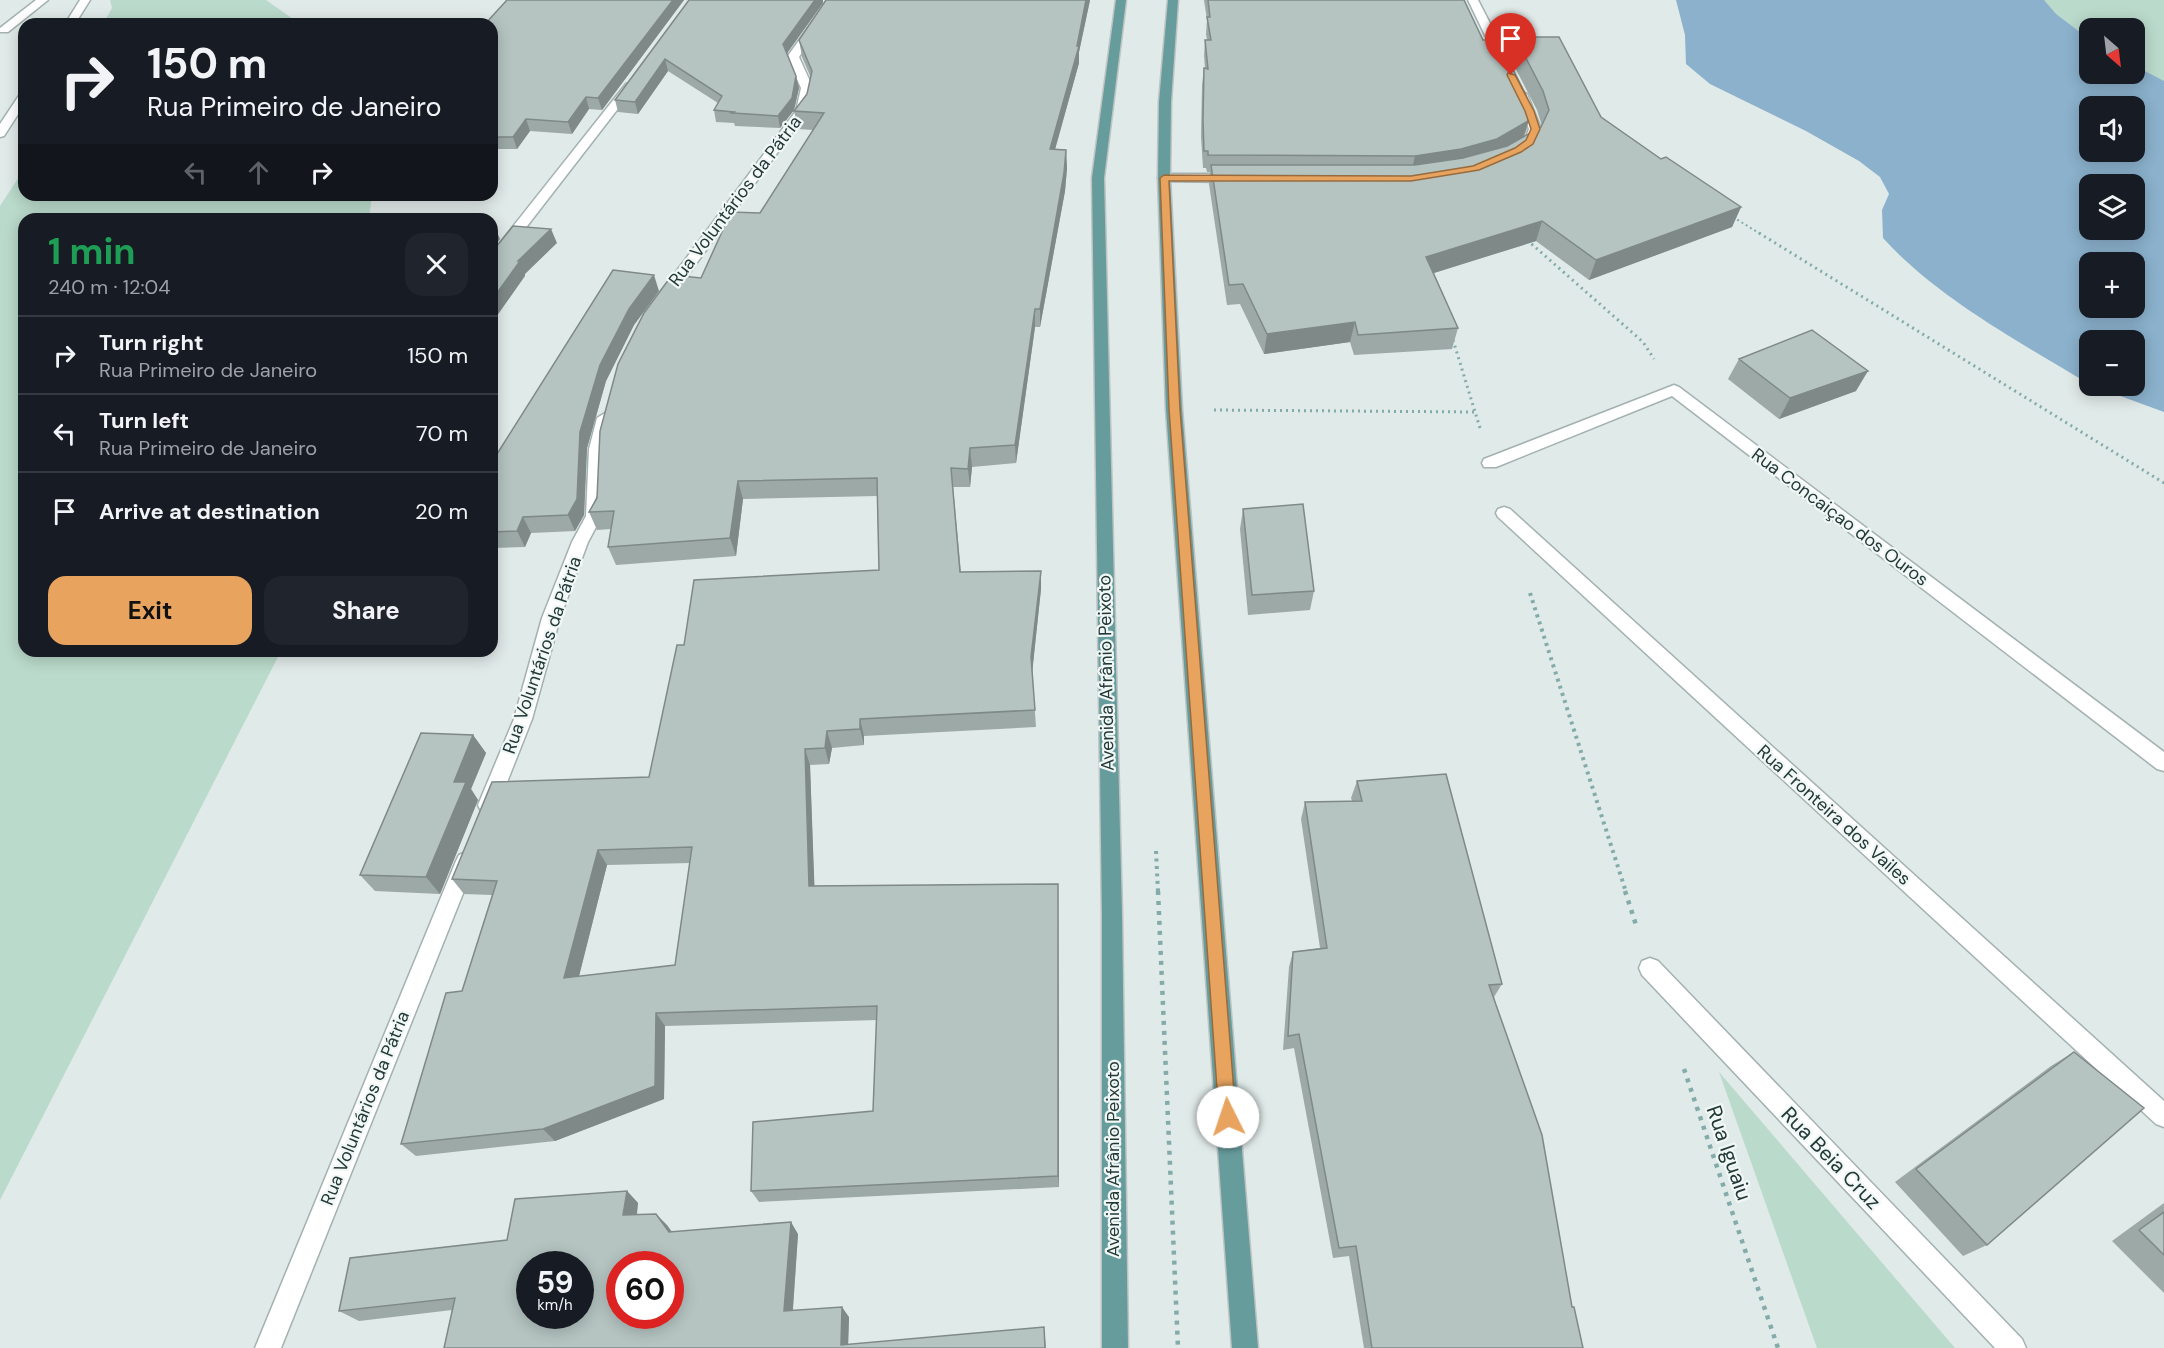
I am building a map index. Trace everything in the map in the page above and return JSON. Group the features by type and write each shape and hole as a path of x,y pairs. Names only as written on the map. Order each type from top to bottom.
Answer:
{"main road":[{"name":"Avenida Afrânio Peixoto","path":"1115,1348 1111,903 1098,178 1121,0"},
{"path":"1173,0 1165,102 1164,178 1174,409 1245,1348"}],"street":[{"path":"20,18 43,0"},
{"path":"74,18 85,0"},
{"name":"Rua Voluntários da Pátria","path":"654,311 802,111 808,96 808,83 793,57 834,0"},
{"path":"1473,0 1535,129 1530,142 1508,156"},
{"path":"4,30 18,19"},
{"path":"498,254 637,77"},
{"path":"0,133 18,105"},
{"path":"1164,178 1246,178"},
{"path":"1490,463 1674,390"},
{"name":"Rua Concaiçao dos Ouros","path":"1674,390 2164,763"},
{"name":"Rua Voluntários da Pátria","path":"483,818 523,719 551,618 580,542 594,516 597,449 609,404"},
{"name":"Rua Fronteira dos Vailes","path":"1504,513 2164,1116"},
{"name":"Rua Voluntários da Pátria","path":"268,1348 474,840"},
{"name":"Rua Beia Cruz","path":"1650,968 2013,1348"}],"path":[{"path":"1728,214 2164,483"},
{"path":"1520,233 1643,342 1674,390"},
{"path":"1174,409 1475,411"},
{"name":"Rua Iguaiu","path":"1680,1057 1778,1348"}],"green space":[{"path":"110,0 266,0 292,18 106,18 112,8"},
{"path":"1997,0 2164,0 2164,133 2145,116 2145,96 2098,96 2086,84 2145,84 2145,18 2079,18 2079,78"},
{"path":"18,178 18,201 371,201 370,213 18,213 18,657 278,657 0,1200 0,206"},
{"path":"1719,1072 1955,1348 1817,1348"}],"water":[{"path":"1676,0 2044,0 2056,14 2079,31 2079,84 2145,84 2145,71 2164,81 2164,412 2120,396 2145,396 2145,330 2079,330 2079,378 1980,318 1904,260 1883,238 1882,210 1889,194 1880,177 1859,161 1806,131 1710,84 1686,64 1685,35"}],"building":[{"path":"507,0 673,0 598,98 586,97 568,122 526,119 513,137 498,137 498,18 490,18"},
{"path":"689,0 815,0 783,44 796,76 792,98 778,116 714,110 722,96 665,59 635,102 615,100"},
{"path":"826,0 1086,0 1077,46 1079,46 1050,149 1066,150 1064,173 1040,309 1035,309 1015,445 970,448 968,469 951,468 960,572 1041,571 1031,657 1035,710 860,719 860,729 827,731 825,748 805,749 809,886 1058,884 1058,1176 751,1191 753,1122 873,1111 877,1006 656,1013 655,1086 543,1129 401,1144 446,993 462,991 497,881 452,879 492,782 649,777 677,645 684,645 694,580 879,570 877,478 738,481 730,538 608,547 614,511 589,512 597,498 600,431 618,364 644,313 672,275 701,278 731,212 760,213 824,113 794,111 807,94 812,71 799,40","holes":["692,847 675,965 564,978 598,850"]},
{"path":"1208,0 1464,0 1483,40 1498,40 1526,95 1532,112 1528,121 1497,139 1461,149 1415,156 1208,155 1208,151 1204,151 1203,120 1204,68 1208,69 1205,40 1211,40 1207,17 1210,17"},
{"path":"1515,37 1559,37 1601,117 1661,159 1666,157 1741,207 1596,260 1542,221 1426,257 1458,328 1358,335 1355,322 1267,334 1243,284 1229,285 1211,165 1415,165 1463,158 1507,146 1541,127 1549,110 1543,91"},
{"path":"513,226 551,229 518,261 520,261 498,292 498,245"},
{"path":"613,270 654,275 629,309 600,365 580,432 577,499 568,515 523,517 517,531 498,532 498,452"},
{"path":"1812,330 1868,371 1790,398 1739,359"},
{"path":"1303,504 1314,591 1252,595 1243,509"},
{"path":"421,733 473,735 454,782 466,782 426,877 360,875"},
{"path":"1446,774 1502,984 1489,985 1542,1135 1572,1307 1574,1307 1583,1348 1372,1348 1356,1246 1339,1248 1299,1034 1288,1036 1293,952 1327,948 1305,802 1362,801 1357,781"},
{"path":"2074,1052 2144,1108 1987,1245 1916,1169"},
{"path":"627,1191 623,1215 656,1214 669,1232 791,1222 784,1311 842,1307 841,1345 1044,1327 1045,1348 444,1348 455,1298 339,1311 350,1258 507,1240 515,1199"},
{"path":"2164,1212 2164,1255 2139,1230"}],"route":[{"path":"1228,1117 1174,409 1164,178 1411,178 1475,168 1497,161 1530,142 1535,129 1529,111 1511,75"}]}
